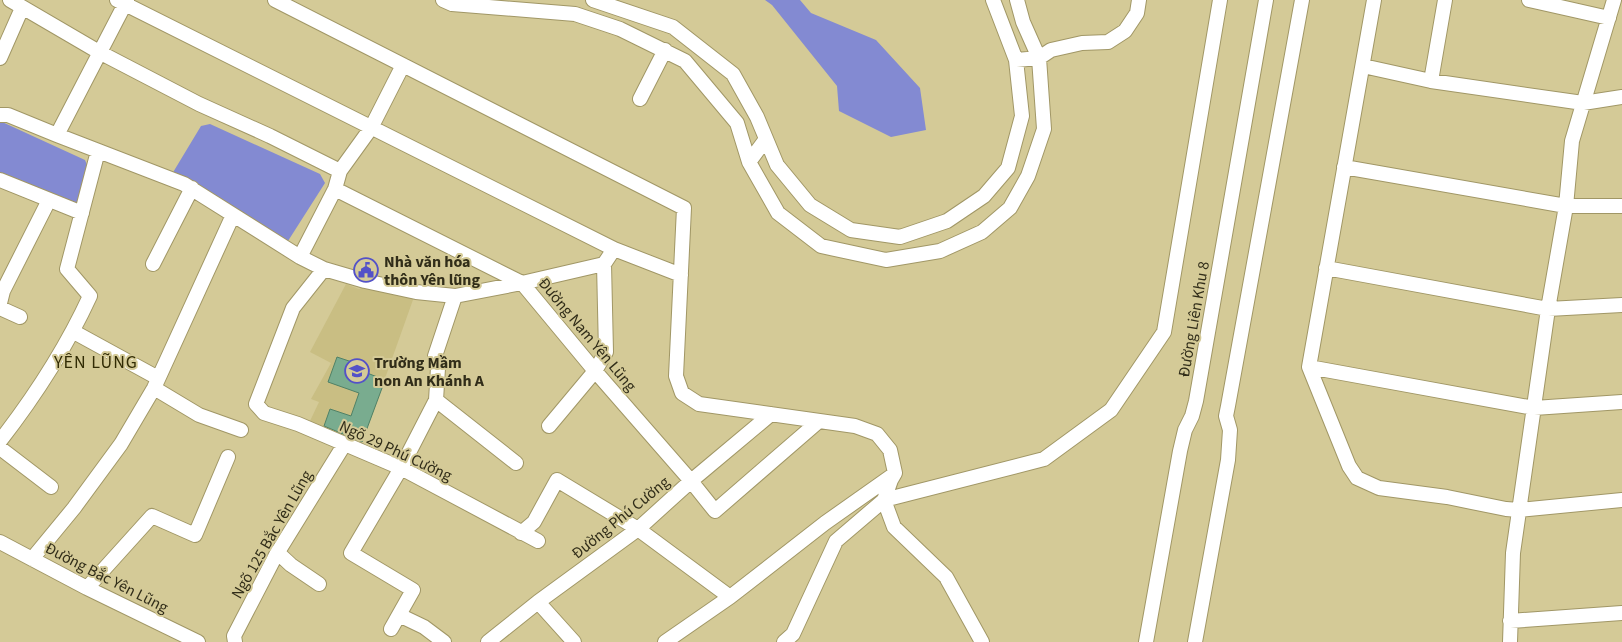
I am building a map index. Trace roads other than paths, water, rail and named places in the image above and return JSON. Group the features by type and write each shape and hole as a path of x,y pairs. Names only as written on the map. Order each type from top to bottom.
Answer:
{"street":[{"path":"276,0 684,208 676,376 682,393 699,404 855,426 878,434 890,450 895,473 884,500 894,527 946,577 982,642"},
{"path":"443,0 452,4 576,14 620,29 685,61 737,123 749,162 778,213 821,246 886,260 940,251 982,232 1010,208 1028,176 1044,129 1039,58 1023,22 1017,0"},
{"path":"593,0 673,27 734,74 757,117 777,165 810,205 851,230 900,237 947,222 984,196 1008,168 1022,116 1016,60 993,0"},
{"path":"1016,60 1039,58 1051,50 1082,43 1108,42 1125,31 1137,13 1140,0"},
{"path":"784,642 793,634 836,541 884,500 1044,459 1111,410 1164,332 1220,0"},
{"name":"Đường Liên Khu 8","path":"1146,642 1180,451 1185,430 1192,416 1196,400 1266,0"},
{"path":"1195,642 1228,460 1230,430 1226,416 1302,0"},
{"path":"1374,0 1309,367 1349,466 1357,478 1379,488 1447,497 1506,509 1519,510 1622,500"},
{"path":"1431,81 1445,0"},
{"path":"1529,0 1609,18"},
{"path":"56,135 123,2 614,249 681,275"},
{"path":"1507,641 1510,621 1513,554 1548,308 1566,206 1572,141 1609,18 1616,3"},
{"path":"0,58 16,4 99,52 199,104 270,136 340,171"},
{"path":"640,99 665,50"},
{"path":"300,257 335,189 340,171 371,128 403,65"},
{"path":"1363,66 1431,81 1583,103 1622,97"},
{"name":"Đường Nam Yên Lũng","path":"0,115 8,115 184,184 300,257 324,269 364,281 416,292 455,296 522,283 715,511 819,421"},
{"path":"749,162 766,139"},
{"path":"0,441 74,332 90,296 67,269 98,151"},
{"path":"1344,167 1566,206 1622,206"},
{"path":"0,180 82,213"},
{"path":"153,264 192,188"},
{"path":"335,189 522,283 604,264"},
{"path":"0,303 3,291 49,200"},
{"path":"32,559 74,508 122,444 156,383 234,215"},
{"path":"549,426 595,371 606,352 604,264 614,249"},
{"path":"1326,268 1548,308 1622,305"},
{"name":"Ngõ 29 Phú Cường","path":"324,269 293,308 256,404 264,413 298,424 401,468 538,541"},
{"path":"390,629 412,590 351,553 401,468 436,400 438,368 435,356 455,296"},
{"path":"0,308 20,317"},
{"path":"74,332 156,383 199,415 241,430"},
{"path":"1309,367 1534,408 1622,402"},
{"path":"436,400 516,463"},
{"name":"Đường Phú Cường","path":"488,642 538,602 638,529 771,414"},
{"name":"Ngõ 125 Bắc Yên Lũng","path":"234,642 234,636 277,552 344,445"},
{"path":"0,448 51,487"},
{"path":"87,588 152,516 195,535 228,457"},
{"path":"665,642 730,597 825,523 895,473"},
{"path":"521,533 534,522 557,480 638,529 730,597"},
{"path":"825,523 836,541"},
{"name":"Đường Bắc Yên Lũng","path":"0,542 87,588 198,642"},
{"path":"277,552 319,584"},
{"path":"538,602 574,642"},
{"path":"1510,621 1622,612"},
{"path":"399,615 424,627 444,642"}],"water":[{"path":"765,0 800,0 811,13 876,40 920,88 926,130 891,137 839,111 837,86 772,5"},
{"path":"0,121 85,160 90,172 77,205 0,175"},
{"path":"210,124 320,174 325,183 288,241 172,174 201,126"}],"place":[{"name":"Nhà văn hóa thôn Yên lũng","path":"366,270"},
{"name":"Trường Mầm non An Khánh A","path":"357,371"}],"district":[{"name":"YÊN LŨNG","path":"96,362"}]}
